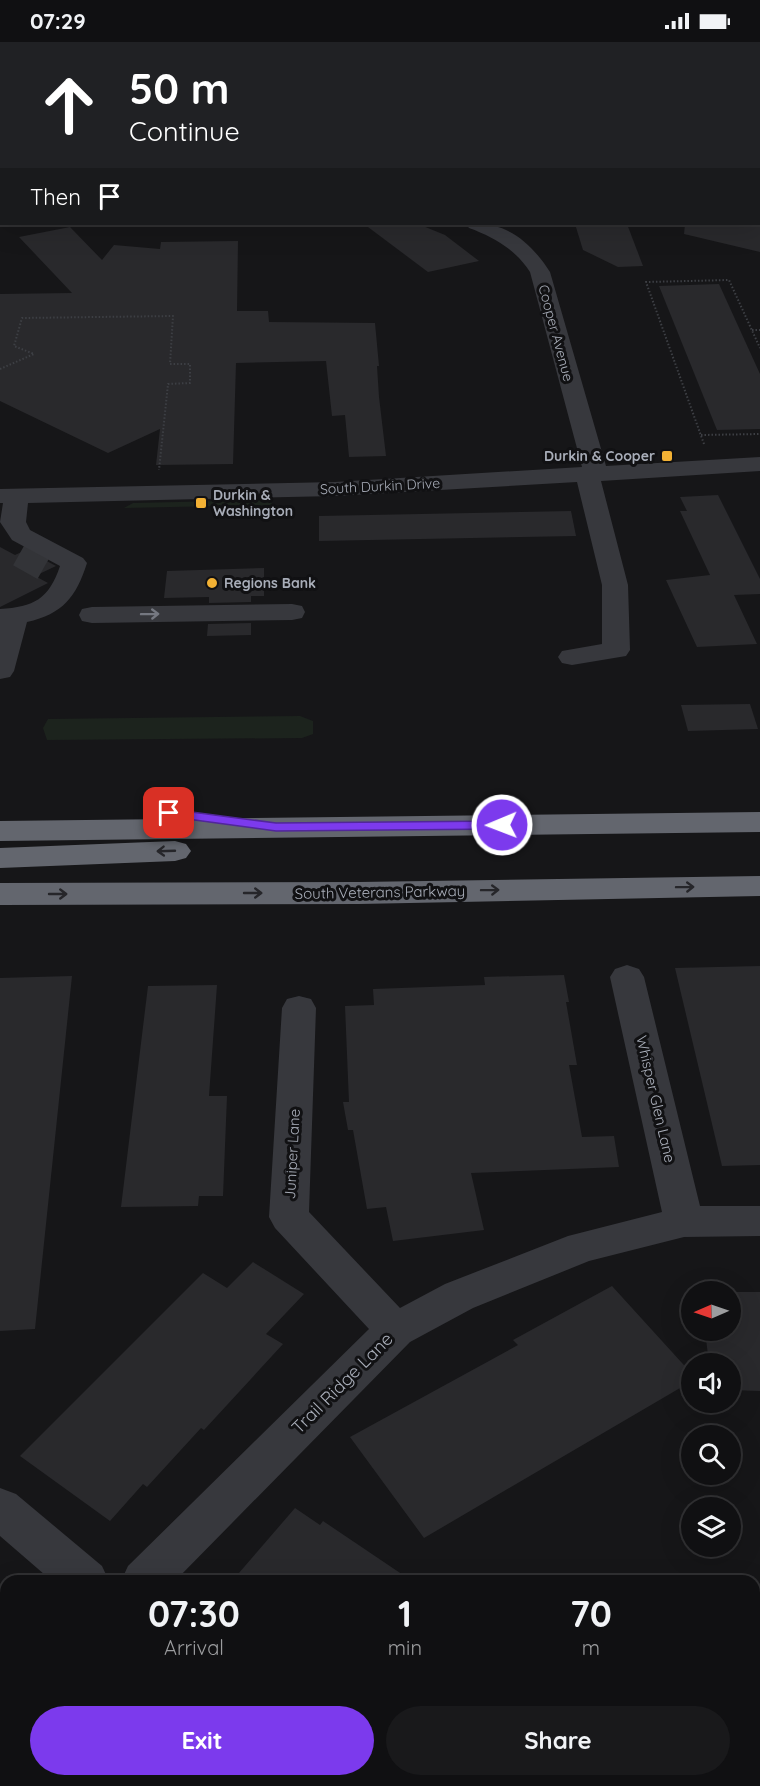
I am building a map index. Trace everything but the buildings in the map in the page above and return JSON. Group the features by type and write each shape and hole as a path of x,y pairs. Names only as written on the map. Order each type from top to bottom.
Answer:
{"highway":[{"path":"0,815 169,813 276,827"},
{"path":"0,831 760,822"},
{"path":"0,858 380,842 644,823"},
{"name":"South Veterans Parkway","path":"0,894 359,893 760,886"}],"street":[{"name":"Cooper Avenue","path":"478,225 510,240 524,251 540,272 592,473 615,585 616,650 572,657"},
{"name":"South Durkin Drive","path":"8,496 335,489 760,464"},
{"path":"1,661 8,617 56,602 60,575 74,563 9,543 13,522 8,496"},
{"path":"92,615 292,612"},
{"name":"Whisper Glen Lane","path":"627,977 684,1222"},
{"name":"Juniper Lane","path":"299,1008 289,1217 395,1330"},
{"name":"Trail Ridge Lane","path":"150,1575 395,1330 459,1296 582,1247 684,1222 760,1221"},
{"path":"0,1508 79,1575"}],"path":[{"path":"706,451 646,282 729,280 760,348"},
{"path":"0,369 34,354 14,346 22,318 173,316 170,364 190,364 190,383 168,384 158,477"},
{"path":"752,330 760,330"},
{"path":"701,435 760,434"}],"shaded area":[{"path":"268,500 274,505 124,508 133,503"},
{"path":"300,716 313,721 313,734 302,738 47,740 43,728 48,719"}],"tunnel":[{"path":"20,553 50,570"}],"place":[{"name":"Durkin & Cooper","path":"667,456"},
{"name":"Durkin & Washington","path":"201,503"},
{"name":"Regions Bank","path":"212,583"}],"route":[{"path":"169,813 276,827 502,825"}]}
